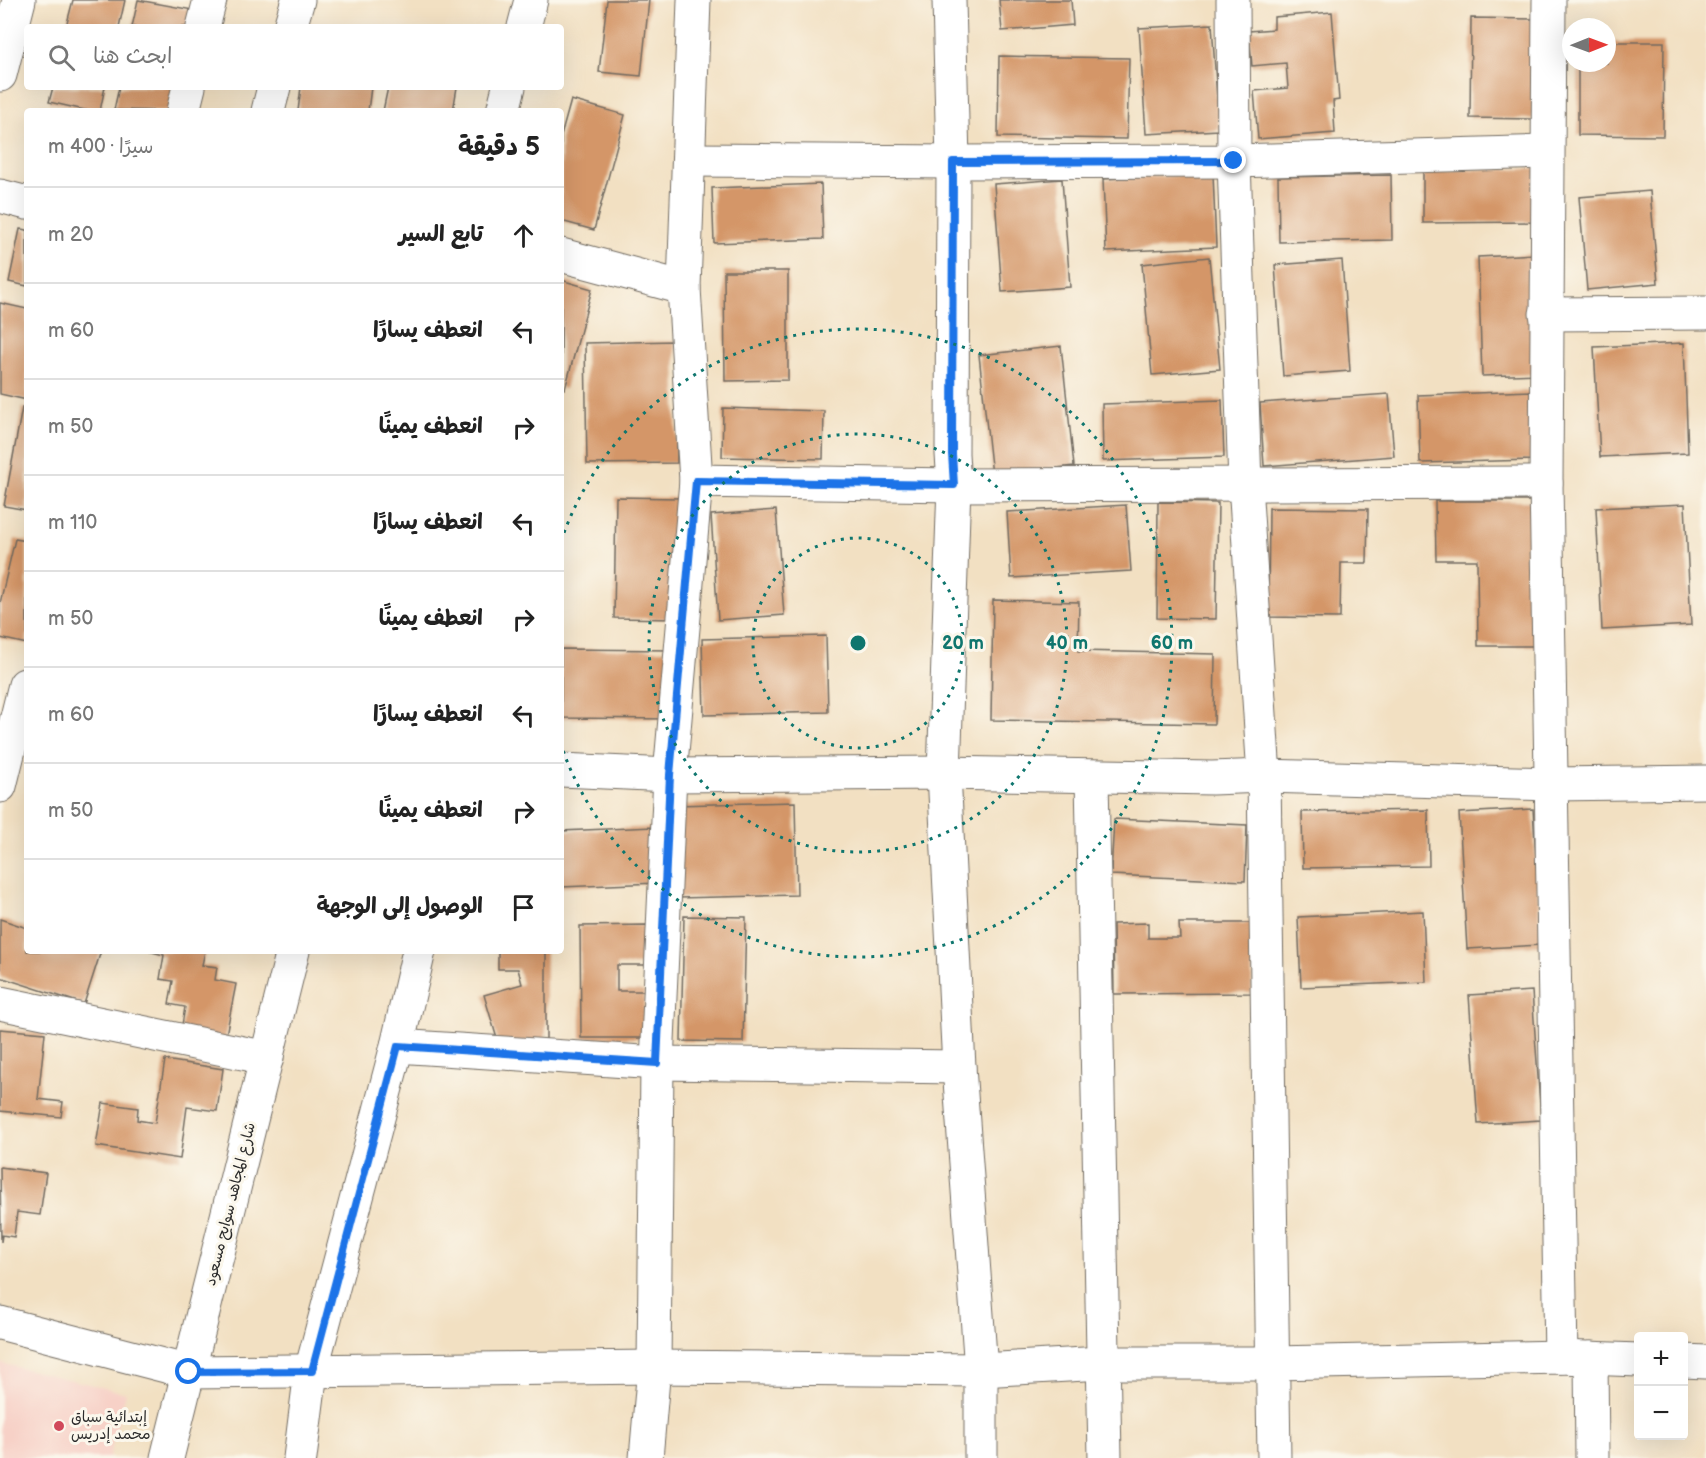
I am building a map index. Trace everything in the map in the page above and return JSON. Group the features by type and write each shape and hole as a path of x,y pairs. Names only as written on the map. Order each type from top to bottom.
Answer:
{"street":[{"path":"0,75 19,0"},
{"path":"204,24 210,0"},
{"path":"291,24 298,0"},
{"path":"525,24 531,0"},
{"path":"646,1458 654,1367 657,1063 670,775 696,481 684,288 694,0"},
{"path":"949,0 953,162 952,454 954,485 944,773 959,1067 981,1370 981,1458"},
{"path":"1233,0 1234,161 1245,484 1264,776 1274,1458"},
{"path":"1549,0 1546,483 1553,784 1576,1358 1592,1458"},
{"path":"184,108 188,90"},
{"path":"269,108 273,90"},
{"path":"504,108 508,90"},
{"path":"689,160 1234,161 1547,152"},
{"path":"0,196 24,203"},
{"path":"564,256 684,288"},
{"path":"1546,314 1706,313"},
{"path":"696,481 954,485 1546,483"},
{"path":"0,786 17,683"},
{"path":"564,770 670,775 944,773 1092,777 1264,776 1553,784 1706,782"},
{"path":"1092,777 1105,1458"},
{"name":"شارع المجاهد سوايح مسعود","path":"167,1458 292,954"},
{"path":"300,1458 312,1371 398,1046 418,954"},
{"path":"0,1003 267,1058"},
{"path":"398,1046 657,1063 959,1067"},
{"path":"0,1323 189,1372 654,1367 981,1370 1102,1363 1274,1364 1576,1358 1634,1360"},
{"path":"1688,1361 1706,1362"}],"shaded area":[{"name":"إبتدائية سباق محمد إدريس","path":"0,1363 126,1393 109,1458 0,1458"}],"building":[{"path":"73,0 125,0 120,24 67,24"},
{"path":"138,0 193,10 190,24 133,24"},
{"path":"607,0 649,0 641,76 599,72"},
{"path":"999,0 1071,0 1073,25 1002,31"},
{"path":"1332,12 1339,100 1333,101 1335,133 1258,139 1254,91 1288,88 1286,63 1252,66 1249,31 1274,29 1274,17"},
{"path":"1471,18 1535,19 1533,119 1470,118"},
{"path":"1212,24 1219,130 1146,134 1139,28"},
{"path":"1616,42 1664,42 1663,136 1578,135 1578,72 1616,72"},
{"path":"999,56 1129,58 1127,139 998,137"},
{"path":"52,90 104,90 101,108 76,108 49,102"},
{"path":"118,90 175,90 172,108 114,108"},
{"path":"301,90 371,90 368,108 298,108"},
{"path":"387,90 456,90 454,108 384,108"},
{"path":"571,100 625,115 594,230 564,222 564,125"},
{"path":"1540,169 1540,222 1423,223 1423,170"},
{"path":"1213,174 1216,247 1106,252 1103,179"},
{"path":"1391,175 1392,240 1279,242 1278,177"},
{"path":"1062,179 1070,287 1002,292 994,184"},
{"path":"821,184 823,239 714,243 712,188"},
{"path":"1650,191 1658,283 1587,290 1579,197"},
{"path":"20,229 24,230 24,285 9,282"},
{"path":"1536,254 1540,374 1482,376 1478,257"},
{"path":"1209,257 1220,369 1152,375 1142,264"},
{"path":"1342,260 1350,371 1283,376 1275,265"},
{"path":"724,271 788,271 788,380 725,381"},
{"path":"564,281 592,289 564,389"},
{"path":"0,303 24,308 24,399 0,394"},
{"path":"675,341 677,463 587,464 585,343"},
{"path":"1684,343 1688,453 1600,457 1594,347"},
{"path":"1061,346 1074,466 992,475 979,355"},
{"path":"1532,391 1534,460 1420,463 1418,395"},
{"path":"1389,394 1394,456 1264,466 1260,403"},
{"path":"1222,400 1224,457 1103,461 1102,404"},
{"path":"22,408 24,408 24,509 4,506"},
{"path":"723,408 824,411 823,459 722,457"},
{"path":"616,497 678,498 676,619 614,618"},
{"path":"1435,501 1540,501 1541,646 1478,646 1477,560 1436,560"},
{"path":"1158,502 1218,503 1216,619 1157,618"},
{"path":"1685,504 1691,625 1602,630 1596,508"},
{"path":"1126,505 1131,571 1011,578 1007,512"},
{"path":"1269,508 1368,509 1367,563 1341,563 1340,618 1268,617"},
{"path":"776,510 784,615 718,620 711,515"},
{"path":"15,539 24,540 24,643 0,638 0,603"},
{"path":"993,600 1079,602 1078,651 1215,654 1214,724 991,720"},
{"path":"826,636 828,712 704,715 702,639"},
{"path":"564,649 674,650 674,719 564,718"},
{"path":"795,802 797,895 678,898 676,805"},
{"path":"1533,809 1541,945 1467,949 1459,813"},
{"path":"1428,810 1429,866 1303,868 1302,812"},
{"path":"1114,819 1247,825 1245,881 1111,875"},
{"path":"654,827 657,883 564,887 564,831"},
{"path":"1423,911 1426,982 1301,987 1298,917"},
{"path":"684,916 746,917 743,1042 681,1041"},
{"path":"0,919 24,927 24,954 100,954 84,1004 0,977"},
{"path":"1148,923 1148,938 1180,938 1179,923 1252,923 1252,993 1114,994 1113,924"},
{"path":"648,925 648,965 617,965 617,991 644,991 644,1038 581,1038 580,926"},
{"path":"160,954 204,954 202,965 217,967 215,980 236,984 225,1040 181,1031 185,1007 169,1004 173,981 160,979 164,955"},
{"path":"498,954 546,954 546,1042 498,1042 484,995 522,984 518,969 498,969"},
{"path":"1532,991 1541,1120 1478,1124 1469,995"},
{"path":"0,1029 45,1033 38,1099 63,1102 61,1117 0,1111"},
{"path":"165,1060 223,1069 217,1111 187,1107 180,1159 96,1146 103,1103 138,1108 137,1120 155,1123"},
{"path":"0,1167 46,1173 40,1215 17,1212 14,1237 2,1235 1,1242"}],"place":[{"name":"إبتدائية سباق محمد إدريس","path":"59,1426"}],"route":[{"path":"189,1372 312,1371 398,1046 657,1063 670,775 696,481 954,485 952,454 953,162 1234,161"}]}
